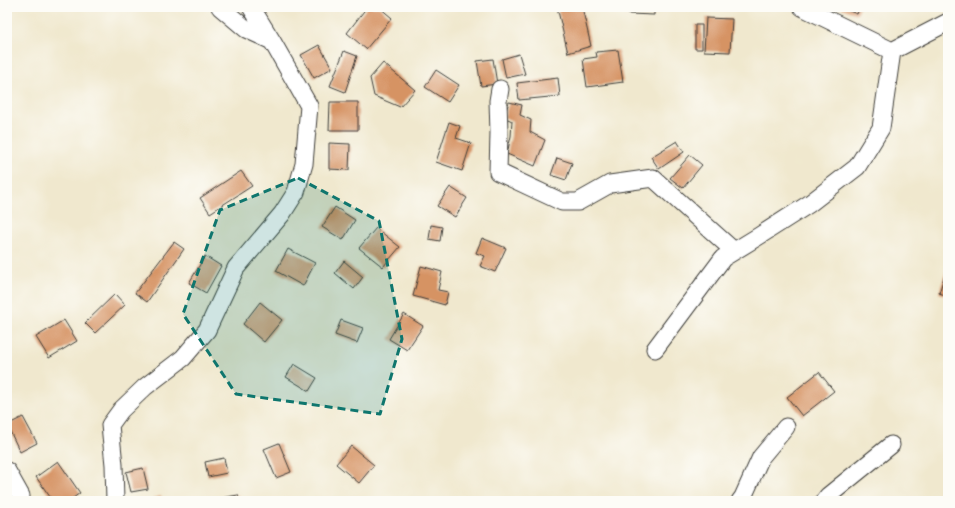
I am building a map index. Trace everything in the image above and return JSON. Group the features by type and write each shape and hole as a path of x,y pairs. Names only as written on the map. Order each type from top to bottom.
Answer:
{"street":[{"path":"220,7 246,29 272,41"},
{"path":"115,501 114,465 110,425 121,410 145,387 183,358 207,330 236,268 282,214 296,192 304,164 309,106 251,7"},
{"path":"802,7 892,51"},
{"path":"892,51 948,22"},
{"path":"655,349 723,258 809,204 857,167 881,128 892,51"},
{"path":"500,89 498,101 498,172 562,202 578,202 610,184 653,178 734,251"},
{"path":"740,501 761,457 786,427"},
{"path":"824,501 828,496 891,445"},
{"path":"7,471 20,496 20,501"}],"highlighted area":[{"path":"298,178 379,221 402,339 380,414 236,394 183,314 220,210"}],"building":[{"path":"367,7 379,7 392,18 366,49 347,33"},
{"path":"557,7 582,7 591,46 568,53"},
{"path":"629,7 654,7 654,15 629,14"},
{"path":"839,7 860,7 857,14"},
{"path":"706,18 732,19 730,52 704,51"},
{"path":"695,25 702,25 702,49 695,49"},
{"path":"319,45 332,68 314,78 301,55"},
{"path":"618,50 623,82 587,87 583,59 597,57 596,52"},
{"path":"344,51 357,56 345,92 330,86"},
{"path":"519,54 525,74 506,78 502,59"},
{"path":"493,59 497,84 481,86 477,61"},
{"path":"383,63 415,90 400,107 374,96 370,78"},
{"path":"436,70 459,85 448,102 425,87"},
{"path":"558,78 560,96 519,100 517,83"},
{"path":"330,102 358,102 358,130 329,130"},
{"path":"509,102 522,105 520,115 531,120 530,132 545,140 535,166 507,154 511,136 512,121 504,117"},
{"path":"449,122 460,126 456,138 471,143 462,171 436,162"},
{"path":"677,141 684,152 659,169 651,157"},
{"path":"329,143 350,144 349,170 329,169"},
{"path":"690,155 702,165 683,188 670,178"},
{"path":"557,158 572,163 566,180 551,175"},
{"path":"241,171 252,186 210,213 200,198"},
{"path":"450,187 467,198 455,217 437,206"},
{"path":"335,207 355,220 343,240 322,227"},
{"path":"431,225 442,227 440,241 429,239"},
{"path":"376,228 400,247 383,267 359,248"},
{"path":"482,238 506,248 495,272 480,266 485,256 476,253"},
{"path":"174,242 184,249 147,302 135,293"},
{"path":"288,249 315,263 303,286 276,271"},
{"path":"205,256 221,266 206,293 189,283"},
{"path":"344,261 363,277 354,289 335,273"},
{"path":"948,265 948,296 939,293"},
{"path":"421,266 442,272 438,290 448,292 445,305 413,296"},
{"path":"115,294 125,305 95,333 85,323"},
{"path":"260,302 282,320 264,342 243,324"},
{"path":"404,314 423,326 407,350 389,339"},
{"path":"64,320 77,341 49,358 36,337"},
{"path":"341,320 363,328 357,343 335,335"},
{"path":"294,364 317,378 309,391 286,377"},
{"path":"819,372 834,391 802,416 787,397"},
{"path":"23,417 37,443 20,452 7,425"},
{"path":"279,443 291,472 276,478 264,449"},
{"path":"351,446 374,465 359,483 336,464"},
{"path":"224,458 227,473 208,477 205,462"},
{"path":"58,461 80,493 69,501 53,501 36,477"},
{"path":"143,468 148,489 131,492 126,472"},
{"path":"238,495 239,501 222,501 221,498"},
{"path":"161,496 163,501 155,501 154,498"}]}
